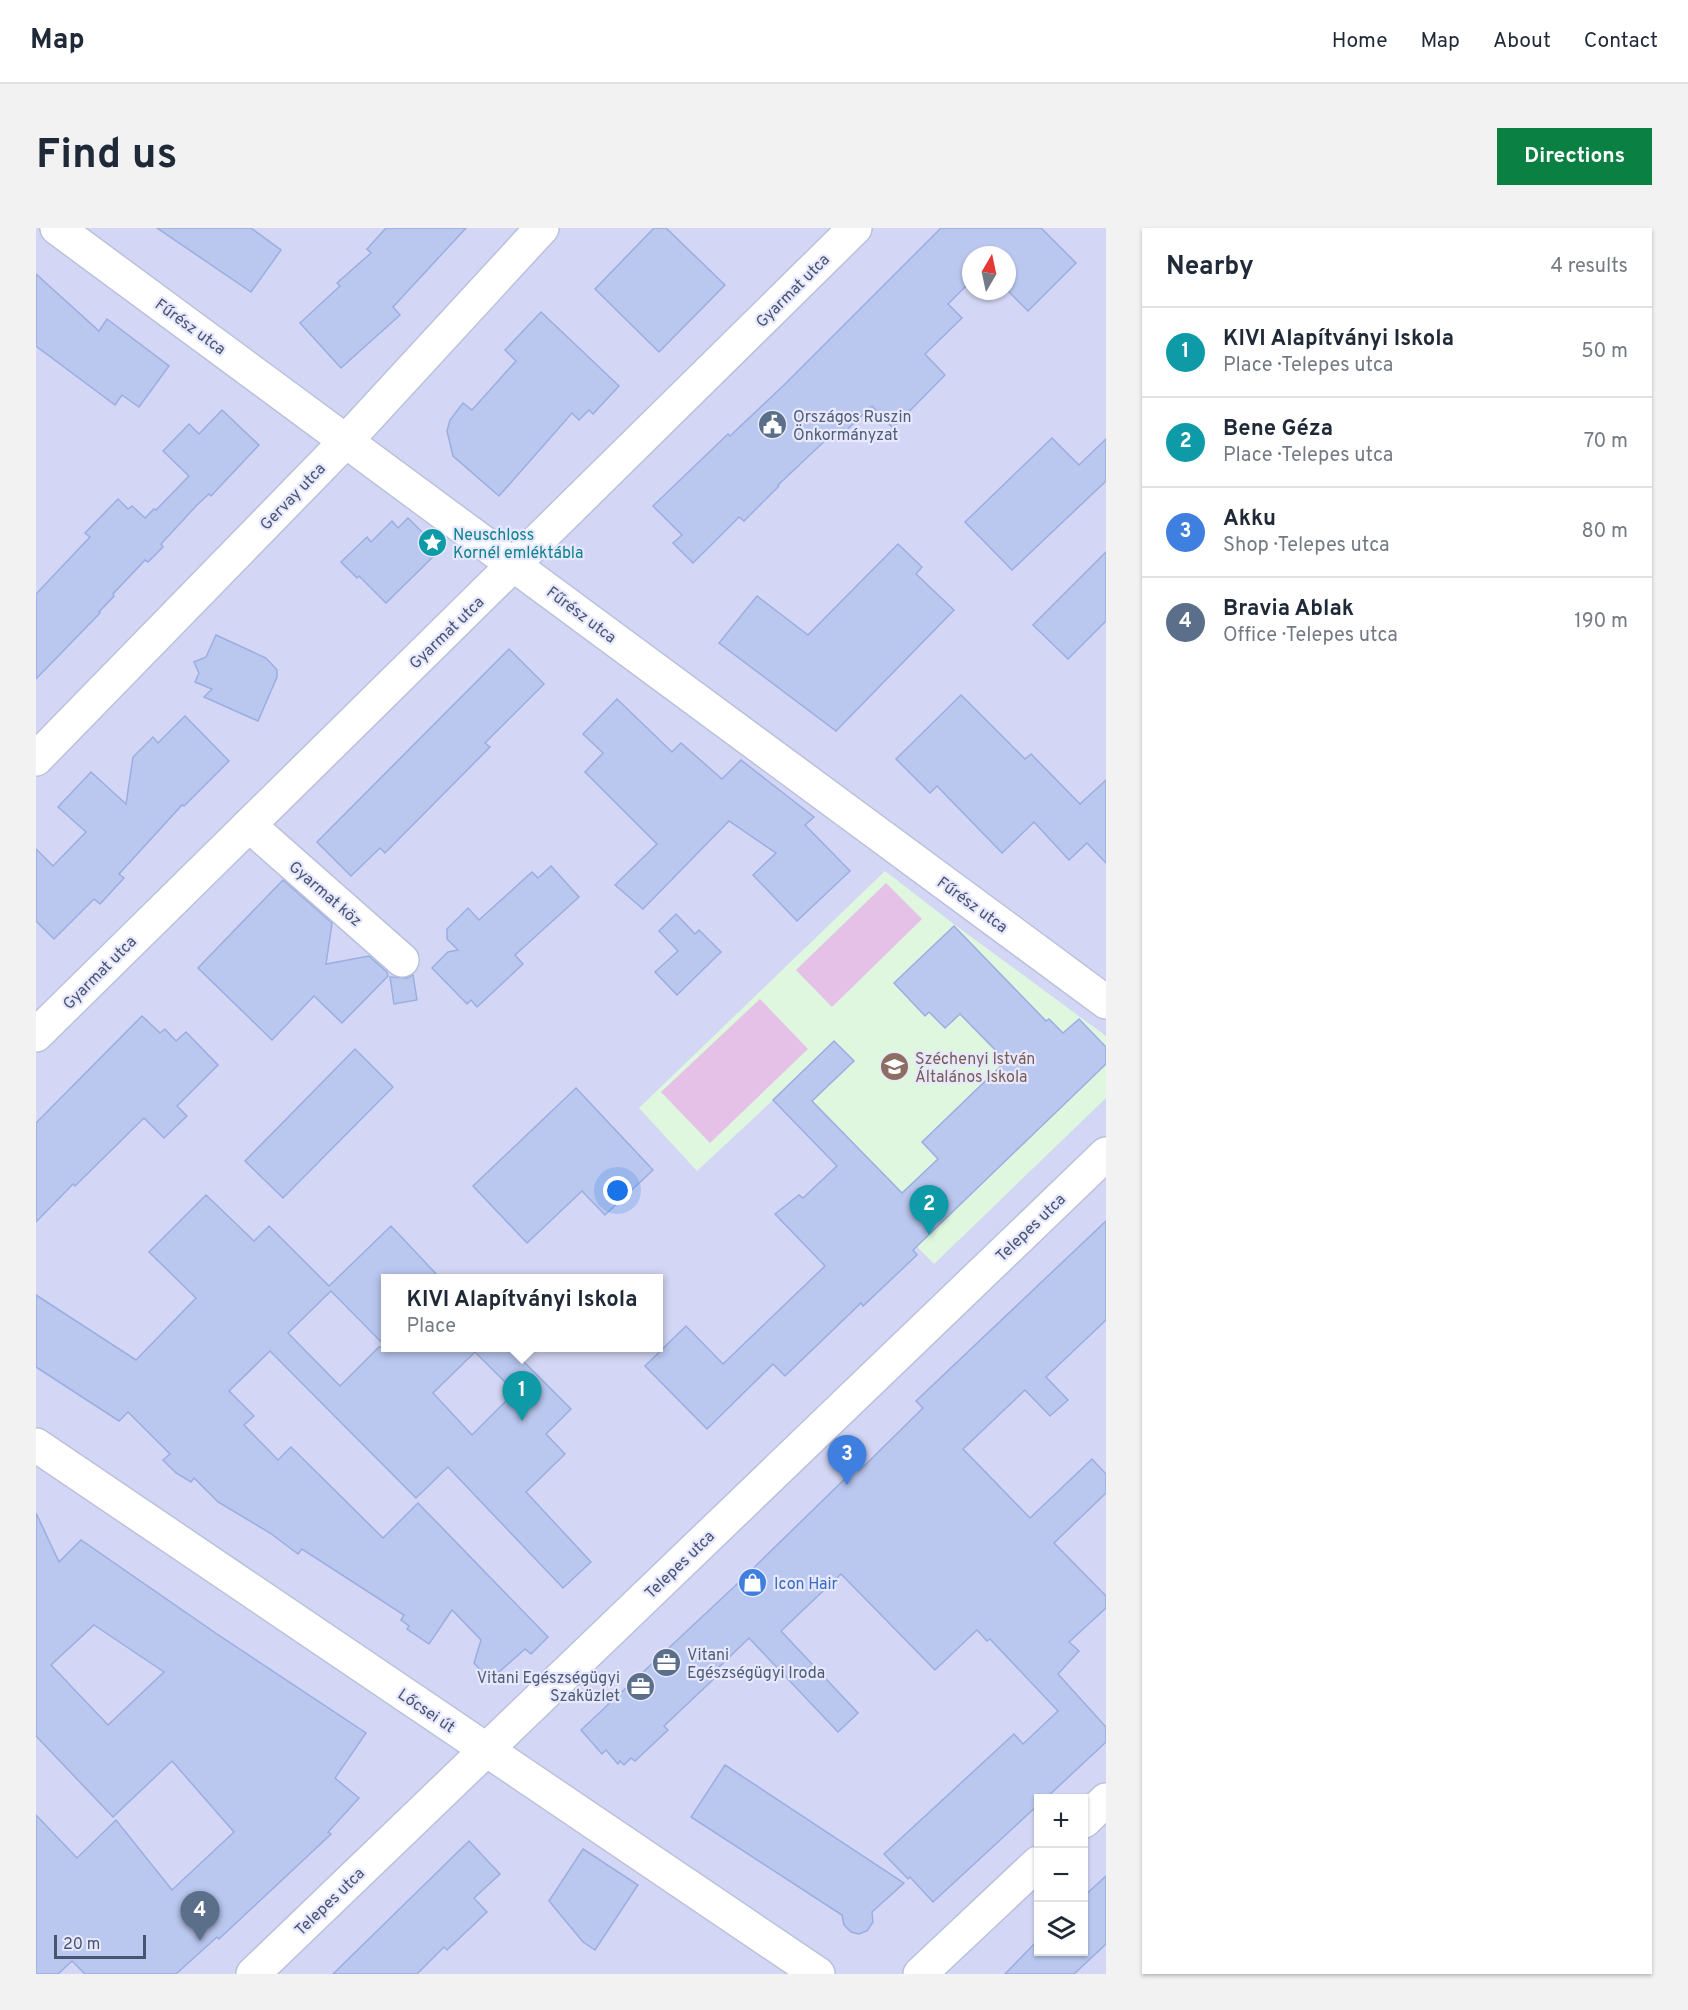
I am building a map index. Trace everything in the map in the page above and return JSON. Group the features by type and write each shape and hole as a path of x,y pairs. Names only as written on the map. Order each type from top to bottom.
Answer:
{"street":[{"name":"Fűrész utca","path":"57,228 1106,1002"},
{"name":"Gervay utca","path":"36,759 346,441 542,228"},
{"name":"Gyarmat utca","path":"36,1035 855,228"},
{"name":"Gyarmat köz","path":"249,825 402,960"},
{"name":"Telepes utca","path":"253,1974 1106,1154"},
{"name":"Lőcsei út","path":"36,1445 818,1974"},
{"path":"1088,1816 1106,1800"},
{"path":"920,1974 1034,1867"}],"shaded area":[{"path":"36,228 1106,228 1106,1974 36,1974"},
{"name":"Széchenyi István Általános Iskola","path":"885,871 1106,1036 1106,1098 934,1264 773,1100 697,1171 639,1108"},
{"path":"886,883 922,919 832,1007 796,970"},
{"path":"760,999 808,1049 710,1143 661,1092"}],"building":[{"path":"157,228 251,228 281,250 251,292"},
{"path":"386,228 466,228 393,307 400,315 341,368 300,323 340,286 337,283 371,253 367,249"},
{"path":"654,228 666,228 725,285 659,352 595,289"},
{"path":"941,228 1041,228 1076,263 1028,311 1016,299 1016,246 962,246 962,290 948,304 962,318 925,354 945,375 893,428 872,406 836,440 831,435 744,521 739,517 693,563 673,543 682,535 653,506 728,434 730,436"},
{"path":"36,274 99,331 107,319 169,366 139,407 122,395 115,405 36,346"},
{"path":"541,312 619,386 593,414 589,410 579,420 572,413 499,496 453,456 447,431 450,420 463,403 472,410 516,361 505,350"},
{"path":"222,410 259,445 211,496 209,494 197,505 161,544 163,547 148,562 145,560 113,594 114,596 100,613 36,679 36,594 90,537 85,533 118,499 128,509 132,506 145,518 154,509 156,510 189,476 163,451 189,424 199,434"},
{"path":"1052,438 1079,465 1106,439 1106,481 1012,570 965,522"},
{"path":"408,518 440,550 386,603 341,562 367,537 371,542 392,521 398,528"},
{"path":"898,544 922,567 916,574 954,610 836,731 719,643 757,596 808,635"},
{"path":"1106,552 1106,621 1068,659 1033,625"},
{"path":"216,635 266,658 277,670 277,677 258,721 204,697 212,689 195,682 199,673 194,662 206,657"},
{"path":"509,649 544,684 485,743 490,747 385,853 380,848 351,876 317,842"},
{"path":"961,695 1025,759 1031,754 1080,804 1106,780 1106,863 1087,843 1069,860 1034,822 1002,853 937,786 930,793 896,759"},
{"path":"617,699 672,752 681,743 722,779 741,760 814,817 805,825 850,871 797,921 753,875 776,853 729,821 643,909 615,885 657,844 585,772 603,753 583,734"},
{"path":"185,716 229,761 184,806 182,805 119,874 124,878 100,904 94,899 54,939 36,921 36,849 53,866 86,832 58,807 91,772 126,804 133,757 153,737 158,743"},
{"path":"551,866 579,897 515,955 523,964 477,1007 471,1000 467,1004 432,968 448,952 458,950 447,939 447,929 468,908 479,920 532,872 538,878"},
{"path":"283,880 332,923 326,964 369,956 387,972 388,976 342,1023 314,996 272,1040 198,968"},
{"path":"676,914 695,934 699,930 721,952 677,995 655,972 678,951 659,931"},
{"path":"954,926 1046,1021 1049,1019 1063,1033 1079,1019 1106,1047 1106,1064 913,1250 917,1255 863,1306 861,1303 785,1376 773,1364 707,1429 645,1366 659,1352 663,1352 663,1348 686,1326 723,1364 825,1266 775,1214 799,1195 803,1198 837,1166 773,1100 834,1041 854,1061 812,1101 902,1193 938,1159 922,1142 1006,1061 960,1014 945,1028 929,1012 925,1016 894,983"},
{"path":"413,975 417,1000 394,1004 390,977 407,978"},
{"path":"142,1016 160,1033 165,1029 176,1041 186,1032 218,1065 177,1106 187,1116 164,1138 144,1118 36,1222 36,1123"},
{"path":"355,1049 393,1087 283,1198 245,1161"},
{"path":"576,1088 653,1170 605,1215 582,1191 527,1243 473,1186"},
{"path":"206,1195 254,1241 269,1226 329,1286 391,1226 436,1274 381,1274 381,1342 331,1291 288,1333 340,1386 379,1347 381,1347 381,1352 475,1352 514,1352 571,1409 546,1434 565,1454 526,1492 591,1562 563,1588 448,1467 416,1498 270,1351 229,1391 254,1416 244,1425 278,1460 291,1447 383,1538 418,1503 548,1637 531,1654 525,1649 490,1680 474,1663 481,1640 452,1610 429,1644 407,1629 409,1626 401,1620 404,1615 302,1549 298,1554 270,1533 218,1502 194,1478 191,1482 176,1473 163,1460 170,1454 128,1412 119,1421 36,1367 36,1295 136,1360 196,1298 149,1252","holes":["475,1352 515,1392 472,1435 433,1393"]},
{"path":"1106,1221 1106,1320 1046,1377 1068,1400 1050,1416 1025,1390 963,1449 1030,1518 1092,1459 1106,1474 1106,1493 1054,1543 1106,1596 1106,1608 1069,1642 1079,1651 1058,1674 1106,1727 1106,1742 1050,1794 1034,1794 1034,1809 933,1902 884,1854 1014,1734 1023,1744 1058,1711 990,1639 987,1641 977,1630 935,1670 841,1574 781,1631 858,1713 838,1732 749,1638 716,1670 720,1673 664,1726 668,1730 635,1761 631,1758 624,1765 620,1761 618,1764 606,1750 602,1754 581,1730 735,1586 856,1468 859,1471 923,1408 916,1401"},
{"path":"36,1513 59,1562 81,1540 366,1733 335,1778 359,1798 328,1832 331,1834 219,1939 217,1937 176,1974 85,1974 72,1961 58,1974 36,1974 36,1815 77,1858 116,1820 172,1890 234,1832 172,1761 113,1817 36,1736","holes":["94,1625 164,1672 108,1725 51,1665"]},
{"path":"725,1765 904,1883 872,1912 873,1922 867,1931 859,1934 851,1932 844,1925 842,1915 691,1817"},
{"path":"469,1841 500,1874 474,1898 487,1912 447,1950 444,1947 417,1974 333,1974"},
{"path":"583,1849 638,1885 595,1950 583,1942 549,1901"},
{"path":"1106,1876 1106,1944 1074,1974 1005,1974 1034,1944 1034,1956 1088,1956 1088,1892"}],"place":[{"name":"Országos Ruszin Önkormányzat","path":"772,425"},
{"name":"Neuschloss Kornél emléktábla","path":"432,543"},
{"name":"Széchenyi István Általános Iskola","path":"894,1067"},
{"name":"Bene Géza","path":"929,1235"},
{"name":"KIVI Alapítványi Iskola","path":"522,1421"},
{"name":"Akku","path":"847,1485"},
{"name":"Icon Hair","path":"753,1583"},
{"name":"Vitani Egészségügyi Iroda","path":"666,1663"},
{"name":"Vitani Egészségügyi Szaküzlet","path":"641,1686"},
{"name":"Bravia Ablak","path":"200,1941"}]}
